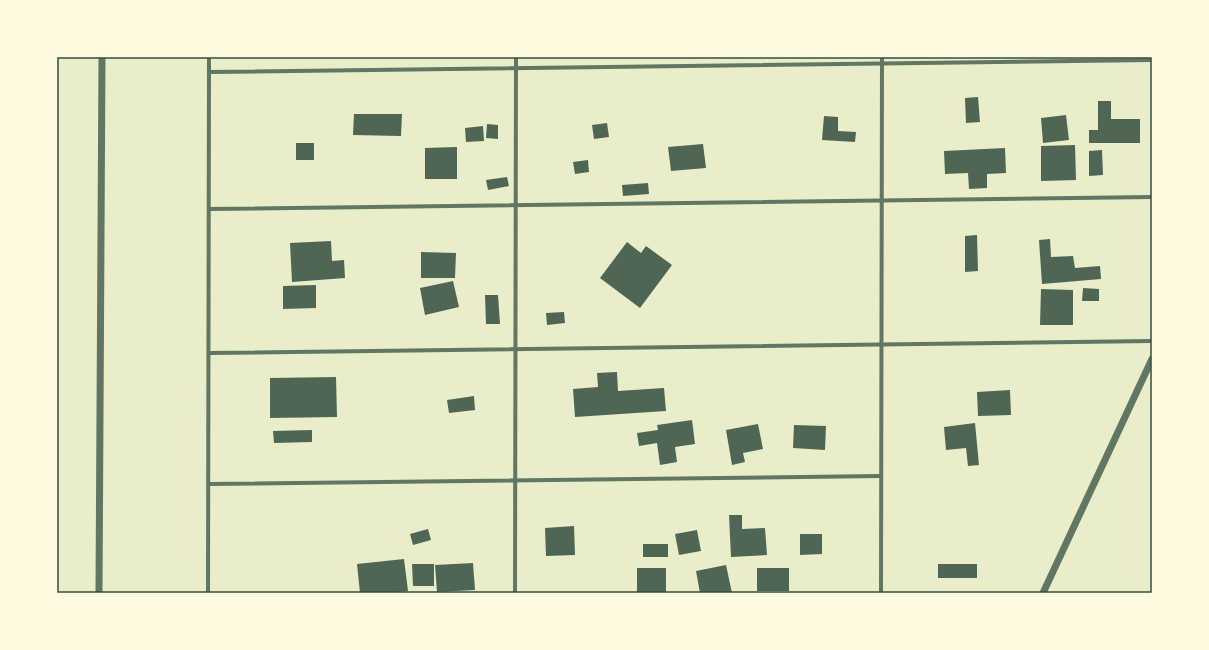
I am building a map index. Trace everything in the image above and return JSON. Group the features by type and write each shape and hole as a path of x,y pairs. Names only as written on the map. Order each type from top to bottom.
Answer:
{"street":[{"path":"100,593 102,57"},
{"path":"208,593 209,57"},
{"path":"515,593 516,57"},
{"path":"881,593 882,57"},
{"path":"209,72 1152,60"},
{"path":"209,209 1152,197"},
{"path":"209,353 1152,341"},
{"path":"1043,593 1152,358"},
{"path":"209,484 882,476"}],"building":[{"path":"978,97 980,122 966,123 965,98"},
{"path":"1098,101 1111,101 1111,119 1140,119 1140,143 1089,143 1089,130 1098,130"},
{"path":"354,114 402,114 401,136 353,135"},
{"path":"1066,115 1069,140 1043,143 1041,118"},
{"path":"824,116 838,117 838,131 856,132 855,142 822,140"},
{"path":"607,123 609,137 594,139 592,125"},
{"path":"487,124 498,125 498,139 486,138"},
{"path":"483,126 484,141 466,142 465,128"},
{"path":"296,143 314,143 314,160 296,160"},
{"path":"703,144 706,168 671,171 668,147"},
{"path":"1075,145 1076,180 1041,181 1041,146"},
{"path":"457,147 457,179 425,179 425,148"},
{"path":"1005,148 1006,173 987,174 987,188 969,189 968,173 945,174 944,151"},
{"path":"1102,150 1103,175 1089,176 1089,151"},
{"path":"588,160 589,172 575,174 573,162"},
{"path":"507,177 509,186 488,190 486,180"},
{"path":"648,183 649,194 623,196 622,185"},
{"path":"977,235 978,271 965,272 965,236"},
{"path":"1050,239 1051,257 1073,256 1075,268 1100,266 1101,279 1042,284 1039,240"},
{"path":"331,241 332,261 344,260 345,278 292,282 290,243"},
{"path":"627,242 641,253 646,246 672,265 640,308 600,278"},
{"path":"421,252 456,253 455,278 421,278"},
{"path":"453,281 459,307 425,315 420,288"},
{"path":"316,285 316,308 283,309 283,286"},
{"path":"1083,288 1099,289 1099,301 1082,301"},
{"path":"1041,289 1073,290 1073,325 1040,325"},
{"path":"485,295 498,295 500,324 486,324"},
{"path":"564,312 565,323 547,325 546,313"},
{"path":"617,372 618,391 664,388 666,411 575,417 573,389 598,387 597,373"},
{"path":"336,377 337,417 270,418 270,378"},
{"path":"1010,390 1011,415 978,416 977,392"},
{"path":"474,396 475,410 449,413 447,400"},
{"path":"692,420 695,444 675,447 677,462 660,465 657,443 639,446 637,433 658,430 657,425"},
{"path":"975,423 979,465 968,466 966,448 946,450 944,427"},
{"path":"758,424 763,449 743,453 745,462 732,465 726,430"},
{"path":"794,425 826,426 825,450 793,448"},
{"path":"312,430 312,442 274,443 273,431"},
{"path":"729,515 742,515 742,529 765,528 767,555 731,557"},
{"path":"574,526 575,555 546,556 545,528"},
{"path":"428,529 431,540 413,545 410,534"},
{"path":"697,530 701,551 679,555 675,534"},
{"path":"800,534 822,534 822,554 800,555"},
{"path":"643,544 668,544 668,557 643,557"},
{"path":"404,559 408,591 389,593 360,593 357,564"},
{"path":"473,563 475,590 437,592 435,565"},
{"path":"412,564 434,564 434,586 413,586"},
{"path":"938,564 977,564 977,578 938,578"},
{"path":"726,565 732,593 700,593 696,571"},
{"path":"637,568 666,568 666,593 637,593"},
{"path":"757,568 789,568 789,591 757,591"}]}
